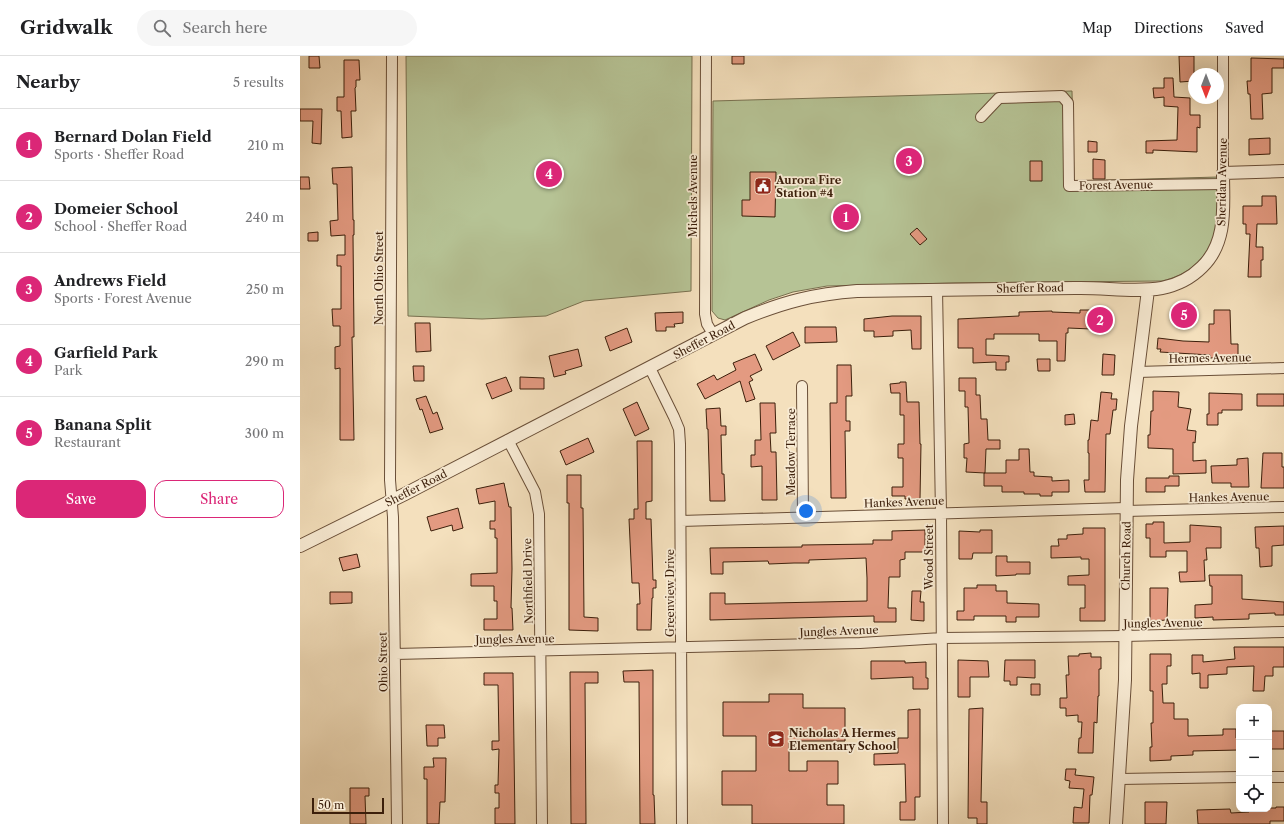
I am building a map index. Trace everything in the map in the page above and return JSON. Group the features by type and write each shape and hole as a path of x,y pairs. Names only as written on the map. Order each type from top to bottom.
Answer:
{"street":[{"name":"North Ohio Street","path":"392,56 390,480 392,500"},
{"name":"Michels Avenue","path":"706,56 705,314 707,324 714,334"},
{"name":"Sheridan Avenue","path":"1148,290 1169,286 1184,280 1202,268 1215,250 1222,228 1223,56"},
{"name":"Forest Avenue","path":"981,116 999,98 1062,96 1068,103 1069,186 1223,178 1284,171"},
{"name":"Sheffer Road","path":"300,546 745,318 784,303 812,296 857,291 1096,288 1148,290"},
{"name":"Wood Street","path":"937,289 941,513 943,824"},
{"name":"Church Road","path":"1116,824 1125,680 1127,480 1131,426 1148,290"},
{"name":"Greenview Drive","path":"650,368 679,430 680,444 682,521 682,824"},
{"name":"Hermes Avenue","path":"1137,372 1284,368"},
{"name":"Meadow Terrace","path":"802,386 803,517"},
{"name":"Northfield Drive","path":"508,440 535,492 538,503 542,824"},
{"name":"Ohio Street","path":"392,500 397,824"},
{"name":"Hankes Avenue","path":"682,521 941,513 1284,507"},
{"name":"Jungles Avenue","path":"395,654 860,643 942,638 1125,636 1284,632"},
{"path":"1120,779 1236,777"},
{"path":"1272,777 1284,777"}],"green space":[{"path":"406,56 692,56 691,291 584,301 546,316 482,319 408,316"},
{"path":"1072,91 1074,181 1218,177 1217,230 1209,247 1199,261 1186,271 1162,281 827,286 793,292 769,300 725,320 718,318 712,311 713,101"}],"building":[{"path":"309,56 319,56 320,68 309,68"},
{"path":"732,56 744,56 744,64 732,64"},
{"path":"1179,56 1194,56 1194,68 1188,68 1188,81 1180,82"},
{"path":"1251,58 1284,59 1284,68 1272,68 1272,93 1262,94 1263,119 1251,119 1250,94 1248,94 1247,81 1251,81"},
{"path":"344,60 359,60 360,80 356,80 356,111 351,111 352,137 342,138 341,111 337,111 337,97 344,97"},
{"path":"1164,78 1173,78 1174,97 1188,98 1188,104 1190,104 1190,115 1200,115 1200,128 1197,127 1197,152 1153,150 1153,153 1146,153 1146,141 1177,140 1178,107 1164,106 1164,97 1154,98 1153,88 1164,88"},
{"path":"300,109 322,109 321,144 312,143 313,121 300,121"},
{"path":"1270,138 1270,154 1249,155 1249,139"},
{"path":"1088,141 1097,142 1097,152 1088,152"},
{"path":"1093,159 1105,160 1105,179 1093,179"},
{"path":"1030,161 1042,161 1042,181 1030,181"},
{"path":"352,167 354,220 354,337 352,337 354,440 340,440 340,368 335,369 335,347 340,346 340,326 333,326 332,309 341,309 341,266 337,266 337,255 345,255 345,235 331,236 330,221 338,220 337,184 333,184 332,168"},
{"name":"Aurora Fire Station #4","path":"750,172 776,172 775,217 742,216 742,200 750,200"},
{"path":"300,177 309,177 310,189 300,189"},
{"path":"1262,196 1276,196 1277,224 1257,224 1256,247 1263,247 1261,277 1248,277 1250,234 1246,234 1246,224 1243,224 1243,206 1262,206"},
{"path":"917,228 927,239 920,245 910,234"},
{"path":"318,232 318,241 308,241 308,233"},
{"path":"1184,301 1195,305 1189,321 1178,317"},
{"path":"1080,310 1104,310 1104,322 1091,322 1091,329 1068,328 1068,333 1066,333 1065,361 1057,361 1057,341 1039,341 1039,334 994,334 994,339 986,339 986,355 1009,356 1009,362 1006,362 1006,370 996,370 996,362 973,363 973,348 958,348 958,319 1019,316 1019,312 1052,311 1080,313"},
{"path":"1214,310 1230,310 1231,344 1238,344 1238,357 1210,358 1210,355 1160,352 1161,349 1157,349 1158,338 1209,342 1209,324 1214,324"},
{"path":"683,312 683,323 674,324 675,327 666,327 666,331 656,331 655,313"},
{"path":"892,316 921,316 921,349 912,349 911,330 893,331 893,336 874,337 874,331 864,331 864,319"},
{"path":"415,323 430,323 431,351 416,352"},
{"path":"805,327 836,327 837,342 805,343"},
{"path":"627,328 632,342 610,351 605,337"},
{"path":"793,332 800,346 773,360 766,346"},
{"path":"578,349 582,366 565,371 566,374 554,377 549,356"},
{"path":"755,354 762,370 750,376 753,380 749,382 755,399 746,402 740,381 705,399 697,384 714,375 717,380 736,370 733,363"},
{"path":"1103,354 1115,355 1114,375 1102,375"},
{"path":"1037,359 1050,359 1050,371 1038,371"},
{"path":"837,365 851,365 852,396 846,396 846,421 850,421 850,431 845,431 846,498 831,498 830,403 837,403"},
{"path":"413,366 424,366 424,381 414,381"},
{"path":"506,377 512,391 492,399 486,384"},
{"path":"520,377 544,378 544,389 520,389"},
{"path":"959,378 976,378 976,395 980,395 981,419 987,419 988,440 1000,440 1000,449 986,449 985,473 966,472 967,458 964,458 964,444 969,443 968,407 965,407 965,391 959,391"},
{"path":"906,382 907,402 919,402 921,444 920,499 905,499 905,496 892,496 892,487 903,487 903,458 898,458 898,444 904,444 904,415 900,415 900,393 891,393 890,384"},
{"path":"1153,391 1179,392 1178,407 1191,409 1187,430 1196,431 1195,443 1193,442 1193,461 1206,460 1206,473 1173,474 1173,449 1148,448 1151,411 1153,411"},
{"path":"1101,392 1112,393 1111,399 1117,399 1116,410 1113,410 1110,434 1106,434 1105,492 1085,492 1084,480 1089,480 1088,440 1091,420 1098,421"},
{"path":"1209,393 1242,394 1242,410 1222,410 1222,413 1218,413 1218,425 1207,425 1207,414 1209,414"},
{"path":"1257,394 1284,394 1284,406 1257,406"},
{"path":"426,396 433,414 437,412 443,429 430,433 422,409 420,410 416,399"},
{"path":"637,402 649,429 635,436 623,409"},
{"path":"760,403 775,403 776,433 770,433 771,452 776,452 777,500 762,500 762,466 751,467 751,455 755,455 755,440 761,440"},
{"path":"720,408 721,426 726,426 726,435 721,435 722,474 724,474 725,501 710,501 706,409"},
{"path":"1074,414 1075,424 1065,425 1065,415"},
{"path":"588,438 594,452 566,465 560,451"},
{"path":"637,441 652,441 652,501 646,502 646,519 651,519 653,580 656,580 656,588 653,588 652,598 651,630 637,630 637,604 640,604 639,583 632,583 629,519 634,519 634,509 638,509"},
{"path":"1019,449 1029,449 1030,472 1034,472 1034,476 1052,477 1052,481 1069,480 1069,492 1052,492 1052,496 1040,496 1040,494 1024,494 1024,492 1002,492 1002,486 984,486 984,473 1006,473 1006,460 1019,460"},
{"path":"1263,453 1282,453 1284,488 1261,488"},
{"path":"1248,458 1249,487 1231,487 1231,483 1212,483 1211,466 1237,465 1237,459"},
{"path":"567,475 581,475 581,508 583,508 584,617 598,618 598,631 569,630 569,503 567,503"},
{"path":"1169,476 1179,476 1179,486 1165,486 1165,492 1146,492 1146,478 1169,478"},
{"path":"504,483 509,507 511,507 511,608 513,630 484,630 484,619 497,619 497,601 494,601 494,586 471,586 471,574 497,573 497,538 495,538 495,529 490,529 490,521 495,521 495,501 479,504 476,489"},
{"path":"458,508 463,528 453,531 452,525 431,531 427,517"},
{"path":"1153,522 1164,522 1164,543 1190,542 1190,525 1221,527 1221,548 1206,548 1207,560 1204,560 1205,581 1180,582 1179,572 1187,572 1187,551 1166,551 1166,557 1150,557 1150,538 1146,538 1146,524 1153,524"},
{"path":"1284,526 1284,545 1272,546 1272,566 1260,567 1259,548 1256,548 1255,527"},
{"path":"1083,528 1105,528 1105,621 1080,621 1080,608 1085,608 1085,585 1068,585 1068,576 1089,575 1089,559 1081,559 1081,557 1051,558 1051,546 1059,546 1058,539 1067,539 1067,535 1083,534"},
{"path":"925,530 925,552 905,552 905,559 900,560 900,577 889,577 888,608 896,608 896,622 874,622 874,616 710,620 710,593 725,593 725,604 867,601 867,578 866,558 809,560 809,563 769,564 768,561 723,562 723,574 711,574 710,548 802,547 802,545 873,544 873,540 892,540 892,531"},
{"path":"980,530 992,530 992,553 973,553 972,559 959,559 959,531 980,532"},
{"path":"357,554 360,567 343,571 339,558"},
{"path":"996,556 1007,556 1007,562 1030,562 1030,574 996,576"},
{"path":"1209,575 1242,575 1242,599 1284,602 1284,615 1275,615 1275,613 1249,614 1249,619 1213,620 1213,617 1195,618 1195,605 1212,604 1212,586 1210,586"},
{"path":"977,585 996,585 996,591 1007,591 1007,603 1039,604 1039,617 1016,617 1016,622 1006,622 1006,616 974,616 974,620 957,620 957,611 964,611 964,588 977,588"},
{"path":"1150,588 1168,588 1167,620 1150,621"},
{"path":"912,591 921,591 920,602 924,602 924,621 911,620"},
{"path":"330,592 352,592 352,603 330,604"},
{"path":"1234,647 1284,647 1284,667 1273,667 1273,676 1265,676 1264,691 1253,691 1254,666 1227,667 1227,674 1208,675 1208,688 1200,688 1200,673 1192,674 1192,655 1203,655 1203,662 1235,659"},
{"path":"1091,653 1091,657 1101,657 1101,669 1099,669 1097,723 1094,722 1093,753 1078,753 1082,722 1078,722 1078,715 1066,716 1066,708 1060,708 1060,698 1067,698 1066,675 1069,675 1068,656 1079,656 1079,654"},
{"path":"1150,654 1171,654 1171,666 1167,666 1167,684 1162,684 1163,703 1174,703 1174,719 1188,719 1188,736 1223,735 1223,729 1236,729 1236,750 1193,751 1193,755 1171,756 1171,760 1150,761 1150,747 1152,747 1151,723 1153,723 1153,691 1150,691"},
{"path":"958,660 988,661 989,677 970,677 970,697 958,697"},
{"path":"1005,660 1035,660 1035,678 1017,677 1017,685 1010,685 1010,681 1004,681"},
{"path":"871,661 905,661 905,663 926,662 928,689 913,689 913,677 871,679"},
{"path":"653,670 653,795 655,824 640,824 639,682 624,682 623,671"},
{"path":"570,672 598,672 598,683 585,683 586,824 571,824"},
{"path":"484,673 513,673 515,824 495,824 495,808 499,808 499,793 495,793 495,785 498,785 499,749 492,750 492,741 499,741 498,685 484,685"},
{"path":"1031,684 1040,684 1040,695 1031,695"},
{"path":"769,694 803,694 803,708 845,708 845,741 789,741 789,771 807,771 807,761 838,761 838,784 827,784 827,805 844,805 844,824 752,824 752,805 722,805 722,771 756,771 756,736 723,736 723,702 769,702"},
{"path":"983,708 981,802 987,802 987,824 977,824 977,818 968,818 969,709"},
{"path":"920,709 920,797 915,797 915,820 900,820 900,802 906,802 905,764 874,765 874,754 898,753 898,738 908,738 908,710"},
{"path":"426,725 444,725 445,738 438,738 438,746 427,746"},
{"path":"1272,731 1284,731 1284,749 1272,749"},
{"path":"433,758 446,758 445,802 440,802 439,824 427,824 427,779 424,779 424,767 434,767"},
{"path":"1066,769 1076,769 1075,775 1094,777 1092,795 1090,795 1089,823 1073,823 1074,807 1082,808 1084,789 1069,788 1070,781 1065,780"},
{"path":"350,788 369,788 369,796 365,796 366,824 350,824"},
{"path":"1145,802 1167,802 1166,824 1145,824"},
{"path":"1284,807 1284,821 1270,821 1270,824 1198,824 1197,810 1230,809 1231,813 1272,812 1272,808"}],"place":[{"name":"Andrews Field","path":"909,161"},
{"name":"Garfield Park","path":"549,174"},
{"name":"Aurora Fire Station #4","path":"763,186"},
{"name":"Bernard Dolan Field","path":"846,217"},
{"name":"Banana Split","path":"1184,315"},
{"name":"Domeier School","path":"1100,320"},
{"name":"Nicholas A Hermes Elementary School","path":"776,739"}]}
